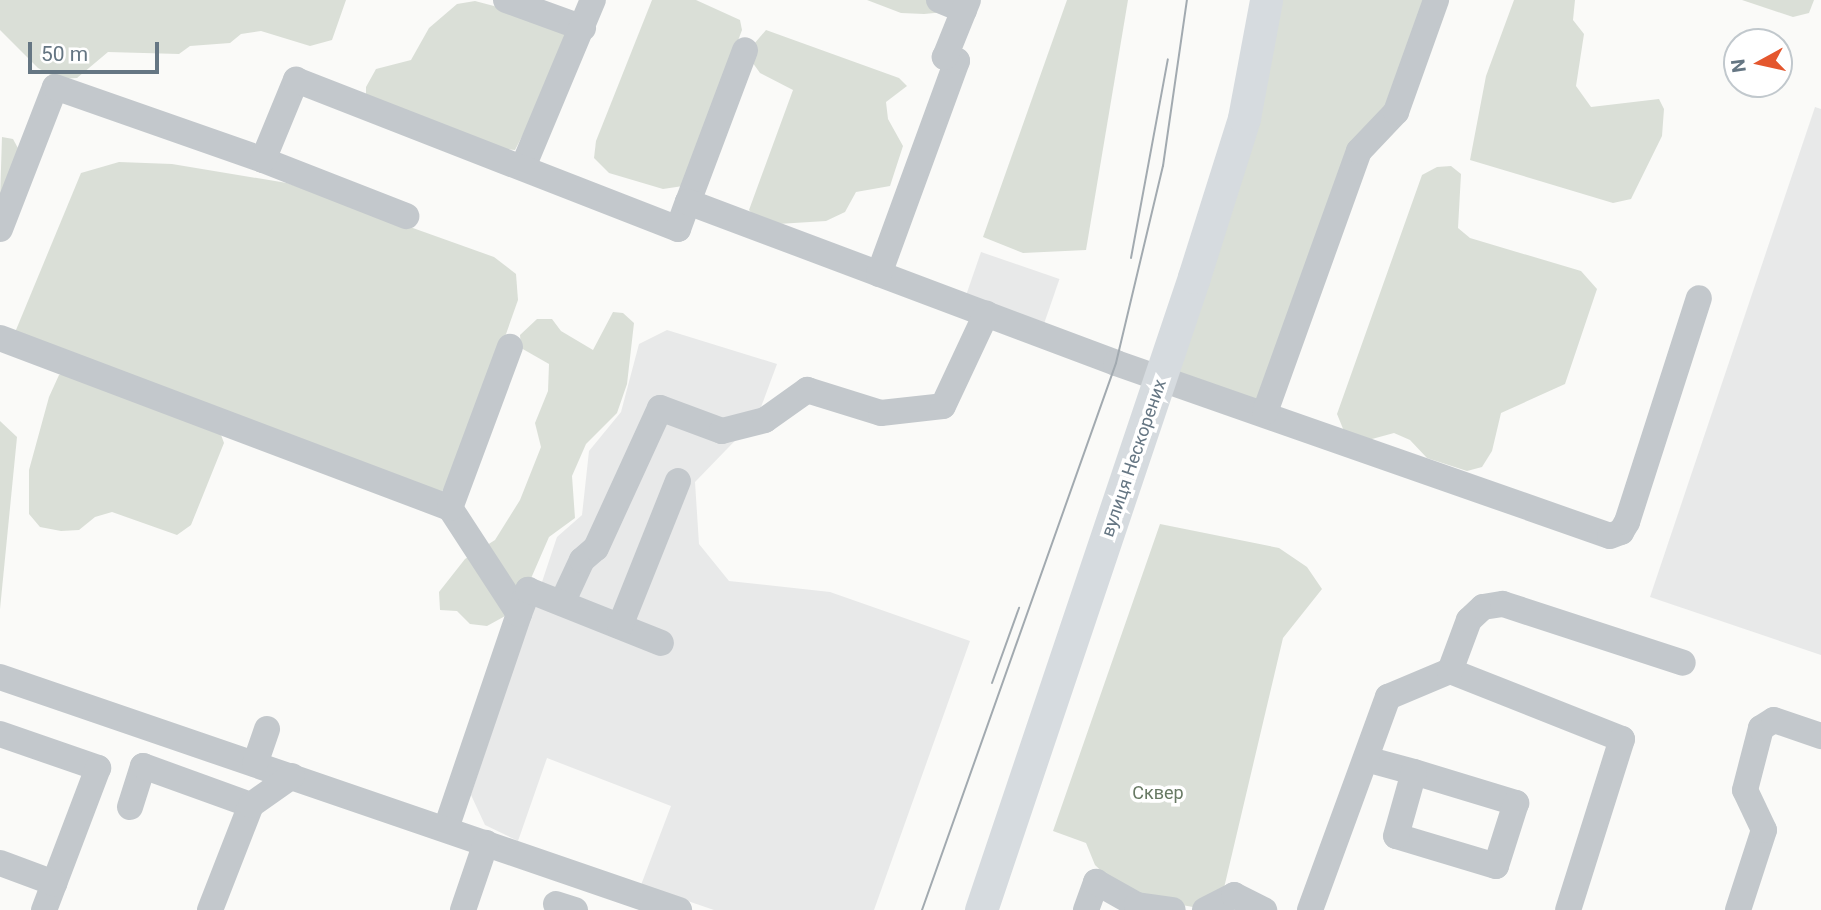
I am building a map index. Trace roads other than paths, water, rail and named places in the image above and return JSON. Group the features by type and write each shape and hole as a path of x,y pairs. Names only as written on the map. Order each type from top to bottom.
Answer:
{"main road":[{"name":"вулиця Нескорених","path":"981,910 1161,377 1244,118 1266,0"}],"lane":[{"path":"506,0 583,28"},
{"path":"523,167 593,0"},
{"path":"879,274 957,61 945,57 966,5 939,0"},
{"path":"1265,412 1359,151 1396,112 1437,0"},
{"path":"263,160 296,80 678,229 746,50"},
{"path":"0,229 55,87 263,160 406,216"},
{"path":"688,202 986,314 1604,536 1616,535 1627,522 1699,298"},
{"path":"562,603 582,559 596,548 660,408 722,431 765,419 807,390 881,413 943,406 986,314"},
{"path":"0,338 450,508 519,614"},
{"path":"450,508 510,347"},
{"path":"620,626 678,481"},
{"path":"446,829 528,590 661,643"},
{"path":"1450,671 1469,620 1493,604 1682,663"},
{"path":"1310,910 1388,697 1450,671 1622,739 1568,910"},
{"path":"0,677 255,764 284,782"},
{"path":"1738,910 1764,830 1745,790 1760,728 1774,720 1821,736"},
{"path":"255,764 267,729"},
{"path":"0,733 98,768 44,910"},
{"path":"125,734 446,829 624,901 680,910"},
{"path":"1366,759 1414,772 1516,803 1496,866 1396,836 1414,772"},
{"path":"131,807 143,766 251,805"},
{"path":"210,910 251,805 284,782"},
{"path":"463,910 486,843"},
{"path":"0,863 54,883"},
{"path":"1086,910 1096,882 1138,905 1173,910"},
{"path":"1205,910 1234,895 1264,910"}],"tram line":[{"path":"922,910 1116,363 1163,166 1187,0"},
{"path":"1131,258 1168,59"},
{"path":"992,683 1019,608"}],"park label":[{"name":"Сквер","path":"1158,793"}]}
